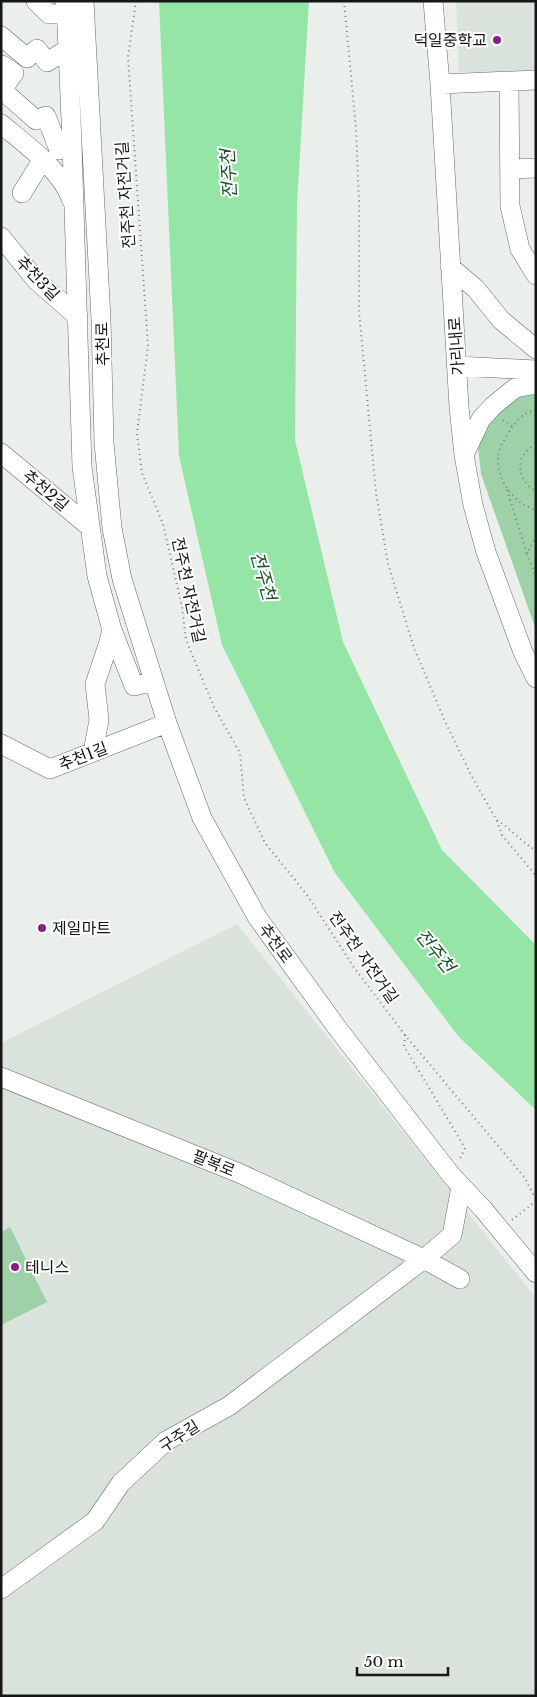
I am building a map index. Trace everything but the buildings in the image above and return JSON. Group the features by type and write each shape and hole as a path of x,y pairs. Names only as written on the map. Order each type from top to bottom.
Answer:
{"street":[{"name":"추천로","path":"36,1 49,14 65,7 72,143 82,467 97,576 112,630 134,686 153,680"},
{"name":"추천로","path":"84,1 101,319 104,443 112,528 122,579 153,680 167,724 202,818 257,917 338,1029 461,1186 452,1235 424,1259 346,1317"},
{"name":"가리내로","path":"432,1 440,84 459,407 464,456 473,505 486,552 522,652 536,678"},
{"path":"1,36 27,58 36,49 48,62 68,49"},
{"path":"2,65 14,73 2,90 36,120 46,116 59,150 72,143"},
{"path":"440,84 536,80"},
{"path":"509,81 510,206 520,249 536,275"},
{"name":"추천로","path":"1,124 43,159 70,192 74,207"},
{"path":"22,192 43,159"},
{"path":"511,169 536,168"},
{"name":"추천3길","path":"2,240 36,280 78,317"},
{"path":"450,267 476,289 501,320 536,349"},
{"path":"457,366 536,370"},
{"path":"464,456 482,419 493,406 515,388 536,384"},
{"name":"추천2길","path":"1,453 90,527"},
{"path":"93,752 99,720 95,684 112,630"},
{"name":"추천1길","path":"1,744 50,769 167,724"},
{"name":"팔복로","path":"1,1077 239,1173 424,1259"},
{"name":"추천로","path":"451,1175 501,1229 536,1273"},
{"path":"424,1259 460,1279"},
{"name":"구주길","path":"1,1589 95,1521 121,1483 166,1441 229,1406 346,1317"}],"path":[{"name":"전주천 자전거길","path":"136,1 128,57 148,346 137,433 142,473 163,524 182,607 186,640 214,707 240,753 244,798 265,843 307,894 355,969 405,1035 524,1178 536,1201 501,1229"},
{"path":"344,1 356,129 359,201 359,311 376,493 388,564 414,648 471,775 496,819 502,835 536,876"},
{"path":"536,412 524,414 505,438 498,456 500,473 536,577"},
{"path":"536,445 531,447 524,456 520,466 522,477 527,486 536,491"},
{"path":"507,489 518,501 536,510"},
{"path":"527,554 536,536"},
{"path":"496,819 514,831 520,840 536,851"},
{"path":"405,1035 404,1046 465,1148 451,1175"}],"shaded area":[{"name":"덕일중학교","path":"456,1 536,1 536,71 459,72"},
{"path":"536,395 536,630 481,474 478,447 491,419 516,398"},
{"path":"237,924 536,1298 536,1696 1,1696 1,1043"},
{"name":"테니스","path":"10,1227 47,1302 1,1325 1,1232"}],"water":[{"name":"전주천","path":"159,1 309,1 297,204 295,440 343,642 442,850 536,945 536,1110 459,1037 335,873 222,645 179,456"}],"place":[{"name":"덕일중학교","path":"497,40"},
{"name":"제일마트","path":"42,928"},
{"name":"테니스","path":"15,1267"}]}
